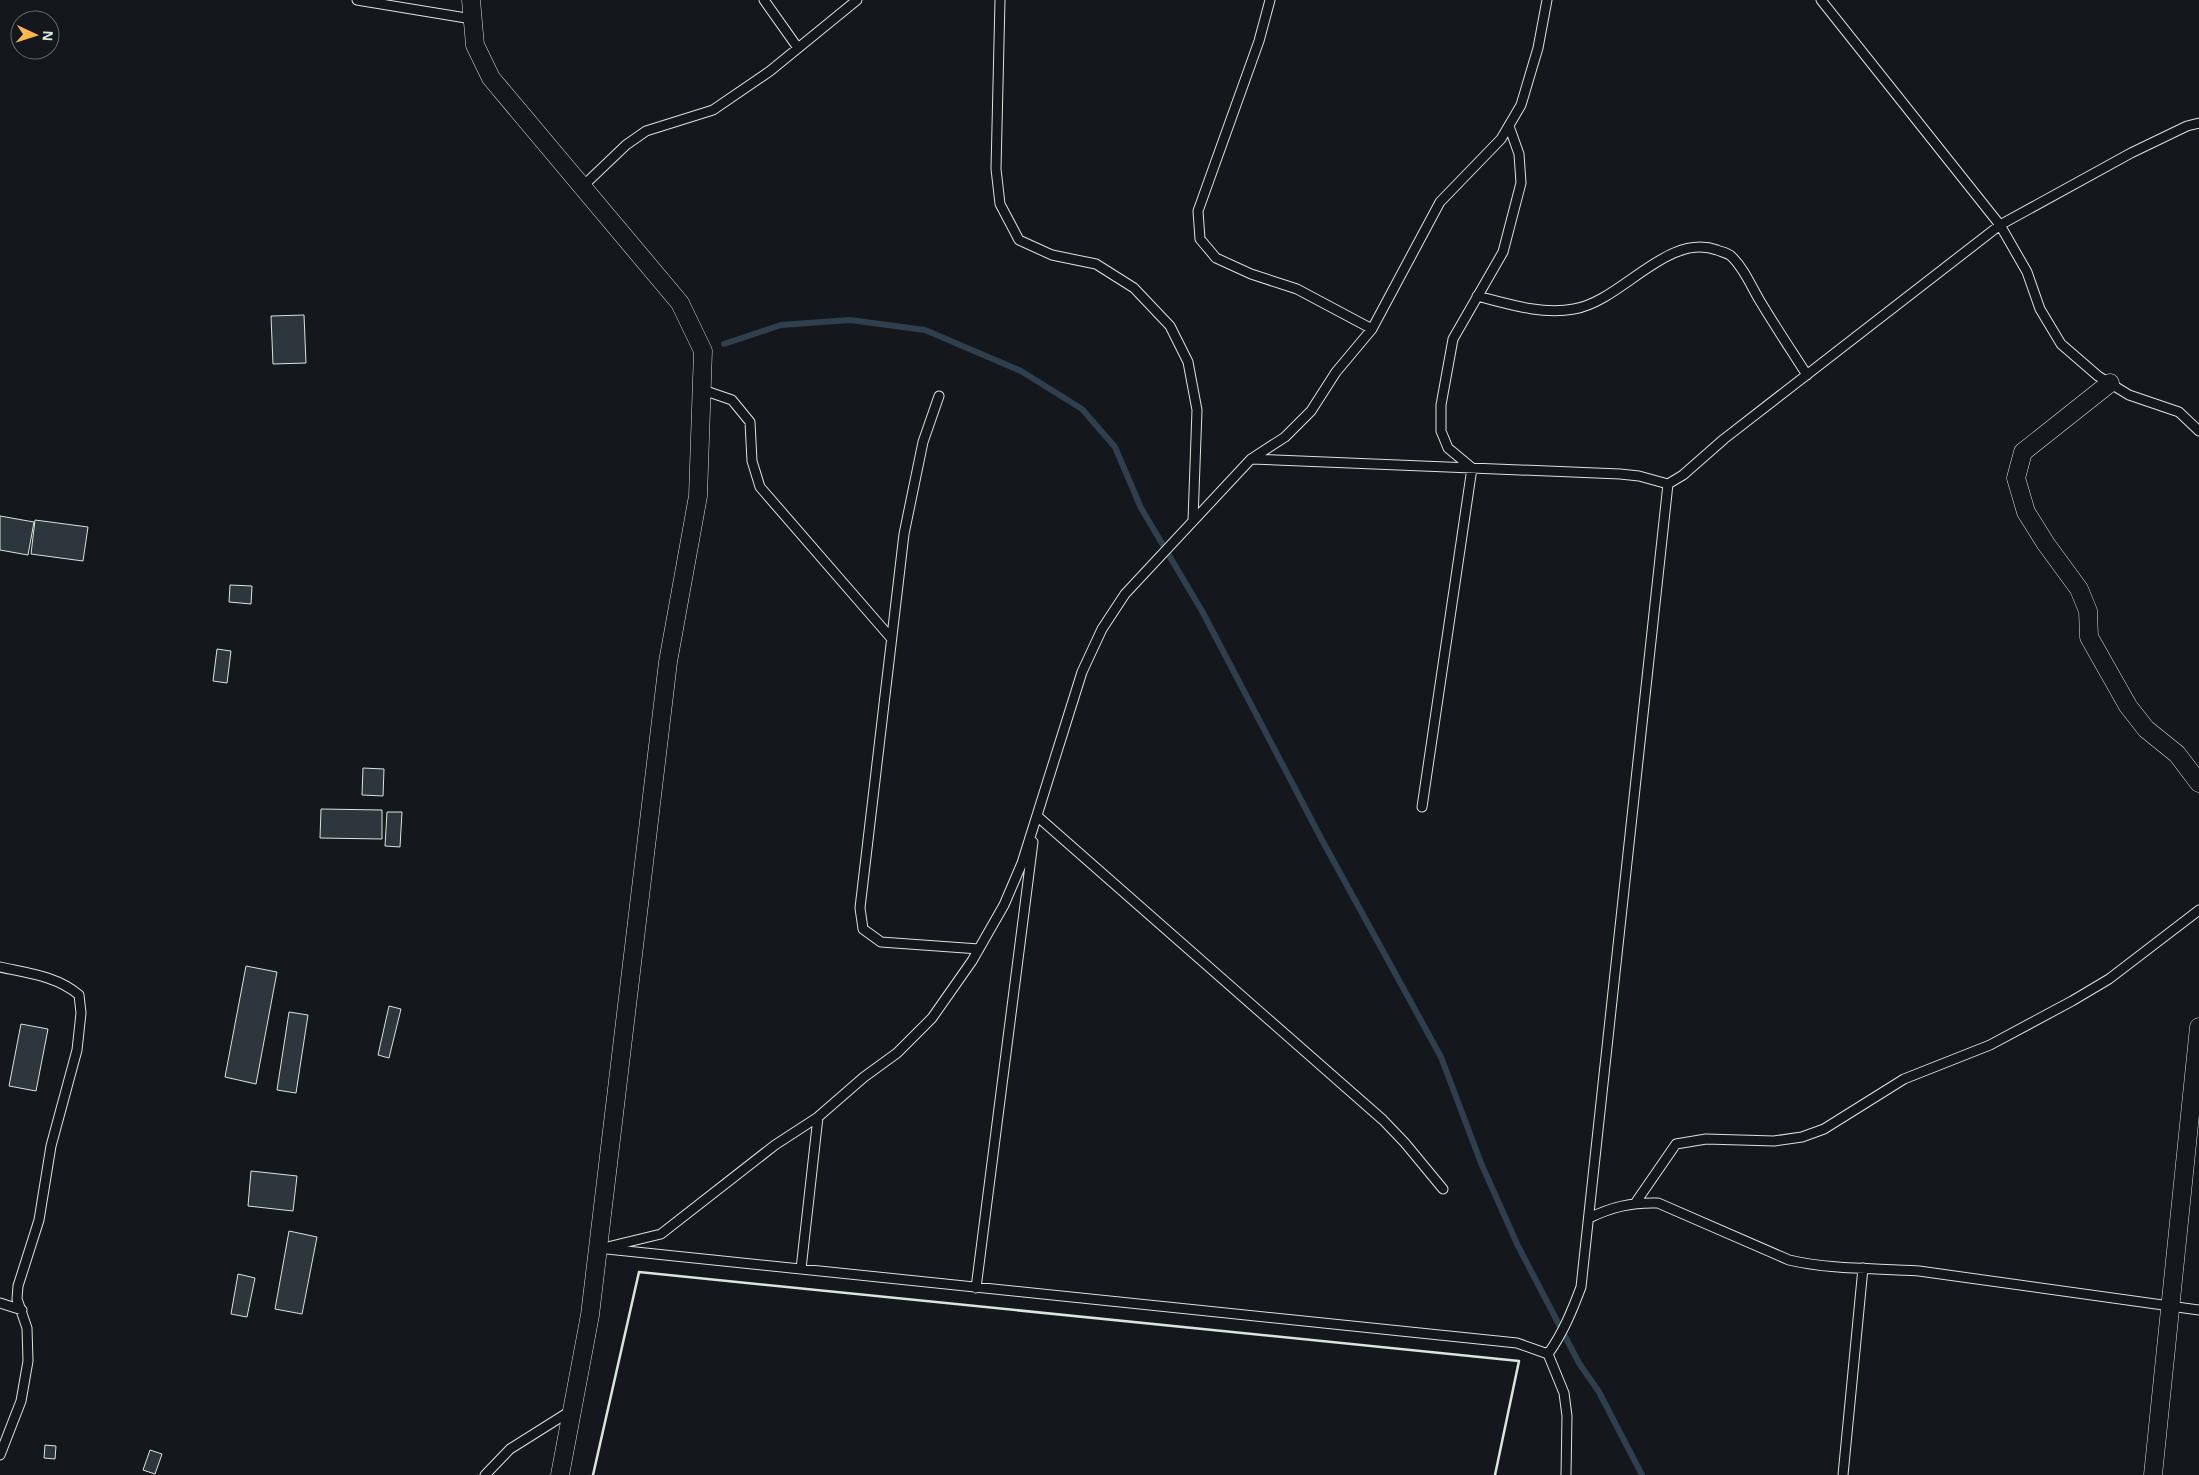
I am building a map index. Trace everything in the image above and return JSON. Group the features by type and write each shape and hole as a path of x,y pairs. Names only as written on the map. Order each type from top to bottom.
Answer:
{"street":[{"path":"471,0 475,45 491,78 680,303 703,351 698,496 668,662 590,1315 560,1475"},
{"path":"2110,383 2024,452 2016,478 2026,512 2046,544 2079,589 2088,611 2090,637 2128,706 2146,729 2177,754 2199,782"},
{"path":"2153,1475 2199,1027"}],"lane":[{"path":"357,0 472,19"},
{"path":"764,0 798,48"},
{"path":"582,187 626,145 646,131 713,110 770,72 857,0"},
{"path":"1000,0 996,169 1000,204 1019,240 1052,255 1096,264 1134,288 1170,326 1188,362 1197,410 1193,520"},
{"path":"1270,0 1259,41 1198,211 1200,238 1216,258 1251,274 1297,289 1372,329"},
{"path":"598,1249 661,1234 775,1145 818,1117 864,1076 897,1053 932,1018 979,949 1004,905 1022,863 1082,672 1102,629 1125,594 1250,459 1285,437 1311,411 1336,372 1372,329 1440,202 1501,139 1521,105 1538,48 1547,0"},
{"path":"1821,0 2000,226 2027,272 2040,309 2061,344 2129,396 2179,412 2199,431"},
{"path":"1250,459 1620,474 1639,476 1668,484 1683,475 1724,439 2000,226 2131,153 2187,126 2199,124"},
{"path":"1472,468 1448,448 1440,431 1441,405 1453,339 1503,252 1521,183 1520,154 1509,126"},
{"path":"1477,296 1516,306 1544,310 1575,309 1604,297 1669,256 1687,248 1708,247 1730,255 1746,275 1807,375"},
{"path":"703,390 732,400 750,422 752,461 760,487 892,638"},
{"path":"939,396 923,442 904,534 860,908 863,929 881,942 979,949"},
{"path":"1422,807 1472,468"},
{"path":"1548,1354 1570,1317 1581,1287 1668,484"},
{"path":"1037,816 1383,1120 1405,1143 1443,1189"},
{"path":"976,1288 1037,816"},
{"path":"1636,1202 1676,1144 1706,1139 1774,1141 1802,1137 1824,1129 1904,1079 1990,1045 2072,1001 2109,979 2199,910"},
{"path":"0,967 51,978 70,988 79,995 81,1013 77,1050 51,1146 39,1220 18,1286 17,1298 27,1328 28,1361 21,1401 0,1455"},
{"path":"801,1269 818,1117"},
{"path":"1589,1218 1610,1208 1636,1202 1658,1203 1789,1260 1848,1269 1919,1271 2199,1310"},
{"path":"598,1249 1517,1343 1548,1354 1564,1393 1567,1416 1566,1475"},
{"path":"1843,1475 1863,1268"},
{"path":"0,1303 22,1310"},
{"path":"485,1475 510,1449 572,1410"}],"building":[{"path":"304,315 306,363 273,364 271,316"},
{"path":"0,516 34,522 28,555 0,550"},
{"path":"35,520 88,527 83,561 31,554"},
{"path":"230,585 252,586 251,604 229,602"},
{"path":"217,649 231,651 227,683 213,681"},
{"path":"363,768 384,769 383,796 362,795"},
{"path":"321,809 382,810 382,839 320,838"},
{"path":"387,812 402,812 400,847 385,846"},
{"path":"246,966 277,972 256,1084 225,1077"},
{"path":"389,1006 401,1009 389,1058 378,1055"},
{"path":"289,1012 308,1015 296,1093 277,1090"},
{"path":"21,1024 48,1029 36,1091 9,1086"},
{"path":"251,1171 297,1176 293,1211 248,1206"},
{"path":"289,1231 317,1237 302,1314 275,1309"},
{"path":"238,1274 255,1278 247,1317 231,1314"},
{"path":"45,1445 56,1446 55,1459 44,1458"},
{"path":"150,1450 162,1454 155,1474 143,1470"}],"waterway":[{"path":"724,344 781,325 850,320 925,330 1021,371 1082,409 1115,447 1141,508 1202,611 1322,840 1441,1057 1481,1163 1518,1246 1579,1363 1599,1392 1642,1475"}],"wall":[{"path":"593,1475 639,1272 1519,1361 1495,1475"}]}
